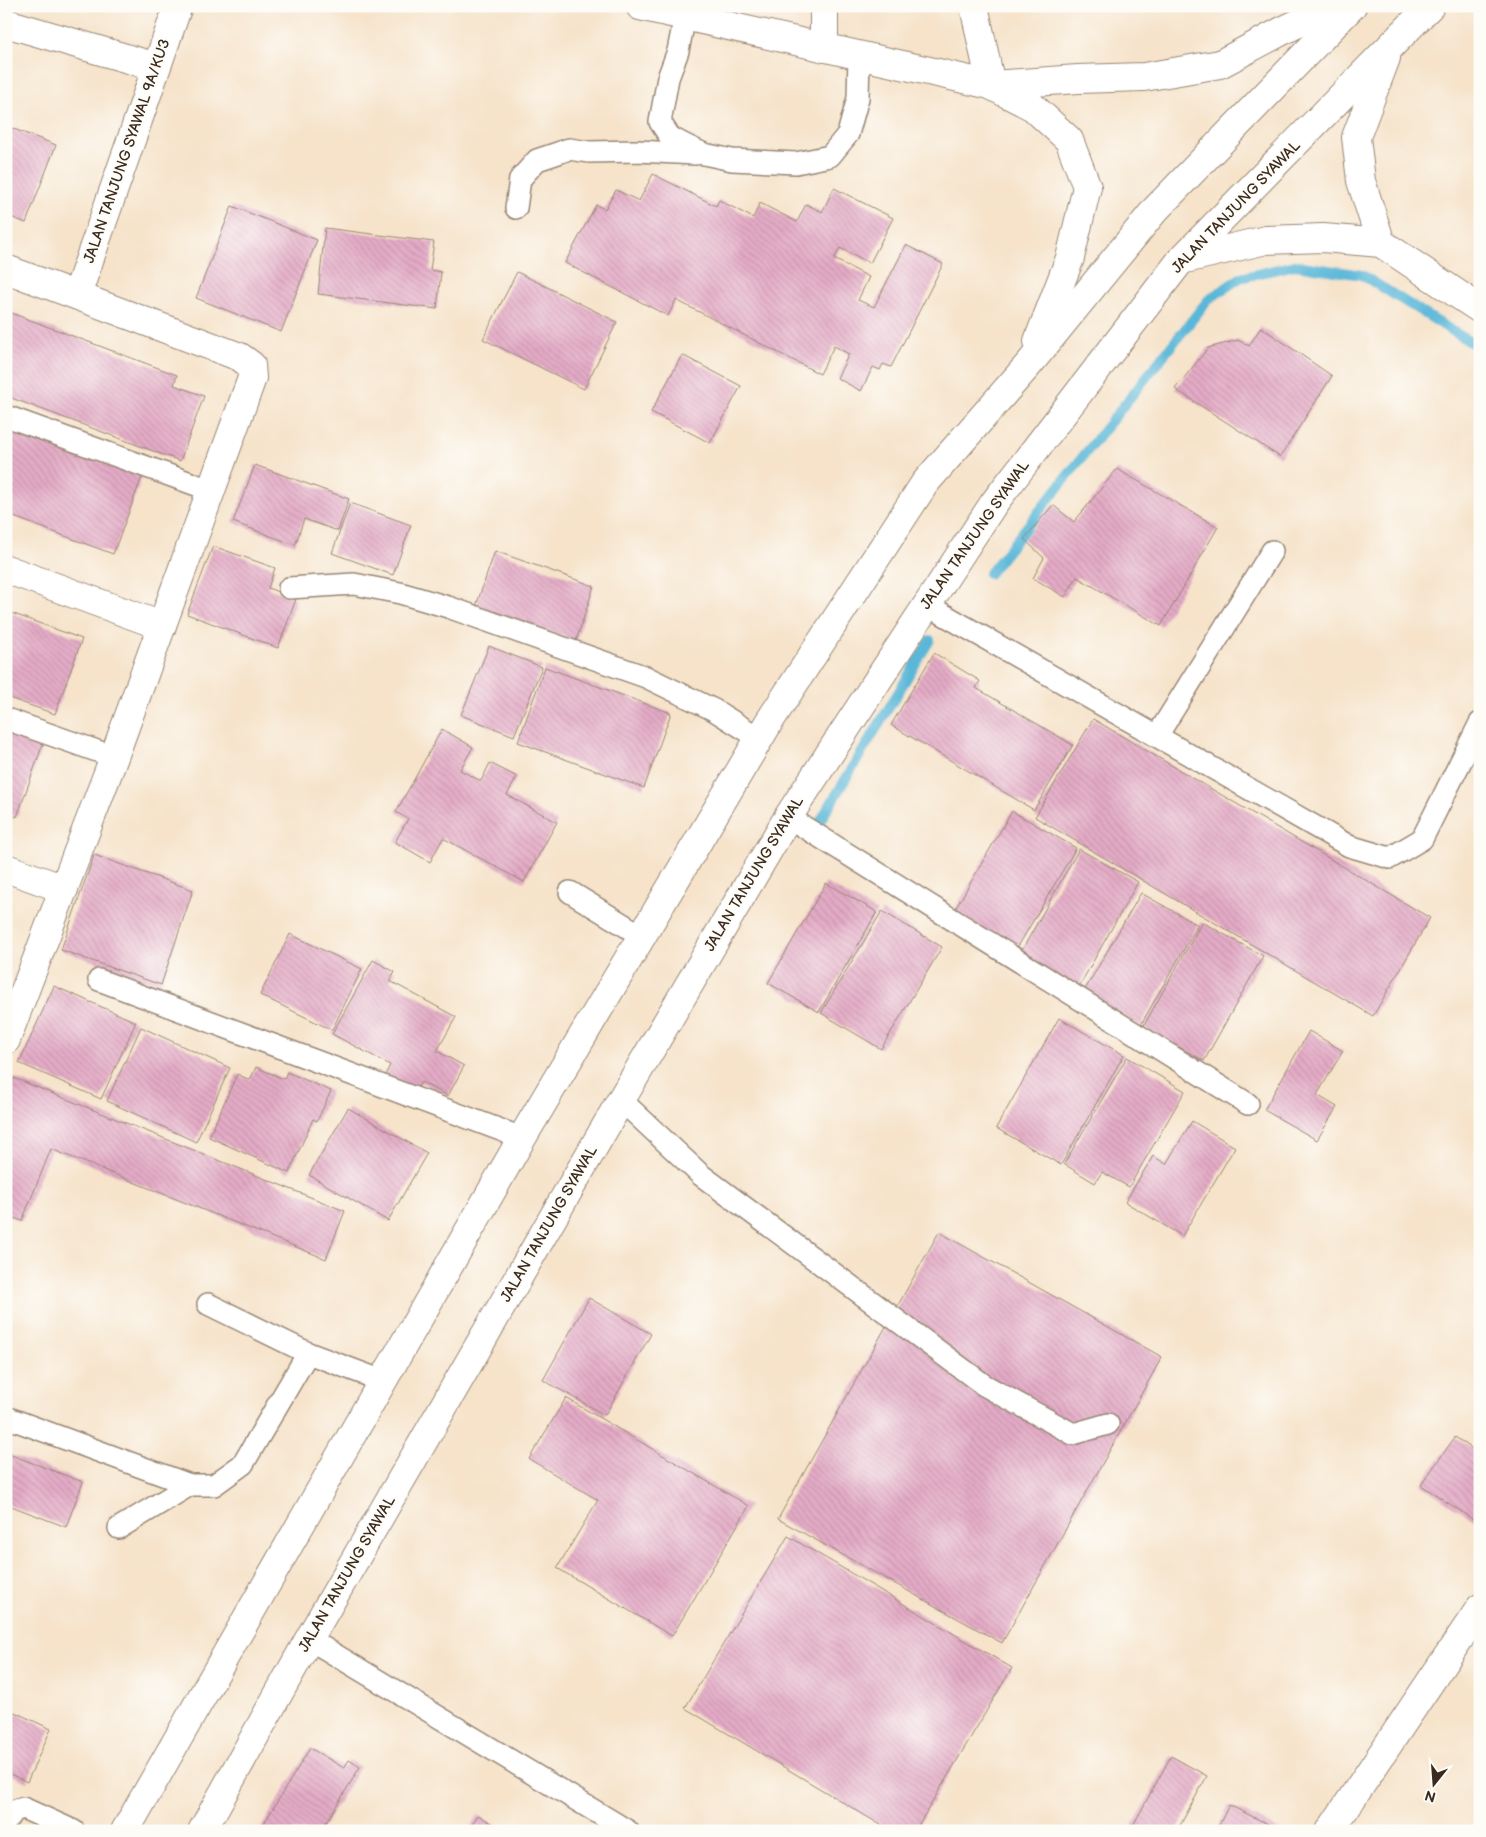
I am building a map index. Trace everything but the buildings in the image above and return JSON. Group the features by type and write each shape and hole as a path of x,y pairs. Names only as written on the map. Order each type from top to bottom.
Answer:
{"main road":[{"name":"JALAN TANJUNG SYAWAL 9A/KU3","path":"77,295 178,6"},
{"path":"640,6 992,85 1033,107 1069,140 1087,187 1070,258 1030,363"},
{"path":"824,6 824,48"},
{"path":"974,6 992,85"},
{"path":"992,85 1144,77 1220,64 1334,6"},
{"path":"125,1831 522,1138 759,738 925,483 1030,363 1155,210 1352,6"},
{"name":"JALAN TANJUNG SYAWAL","path":"202,1831 309,1639 621,1100 788,817 994,503 1181,260 1390,50 1430,6"},
{"path":"6,23 156,67"},
{"path":"1381,243 1362,181 1356,138 1390,50"},
{"path":"1181,260 1266,240 1323,238 1381,243 1480,309"},
{"path":"6,269 240,357 251,365 252,378 114,757 64,889 9,1025"},
{"path":"6,569 162,626"},
{"path":"6,868 64,889"},
{"path":"1330,1831 1480,1608"}],"lane":[{"path":"685,16 678,51 668,78 660,122 670,137 704,154"},
{"path":"516,208 520,179 537,160 569,150 704,154 732,160 796,163 830,156 848,134 858,98 859,55"},
{"path":"6,416 210,490"},
{"path":"1157,736 1272,551"},
{"path":"289,588 354,584 400,593 448,607 646,677 714,710 759,738"},
{"path":"927,604 1349,846 1390,858 1422,839 1480,724"},
{"path":"6,719 114,757"},
{"path":"788,817 1248,1104"},
{"path":"570,892 642,936"},
{"path":"99,980 522,1138"},
{"path":"621,1100 702,1175 984,1385 1073,1434 1108,1424"},
{"path":"208,1304 308,1353 383,1381"},
{"path":"6,1417 190,1485 214,1485 243,1464 308,1353"},
{"path":"119,1528 190,1485"},
{"path":"309,1639 628,1831"},
{"path":"6,1821 13,1811 23,1808 74,1831"}],"waterway":[{"path":"989,574 1208,300 1240,278 1295,265 1362,275 1480,348"},
{"path":"819,823 930,640"}]}
